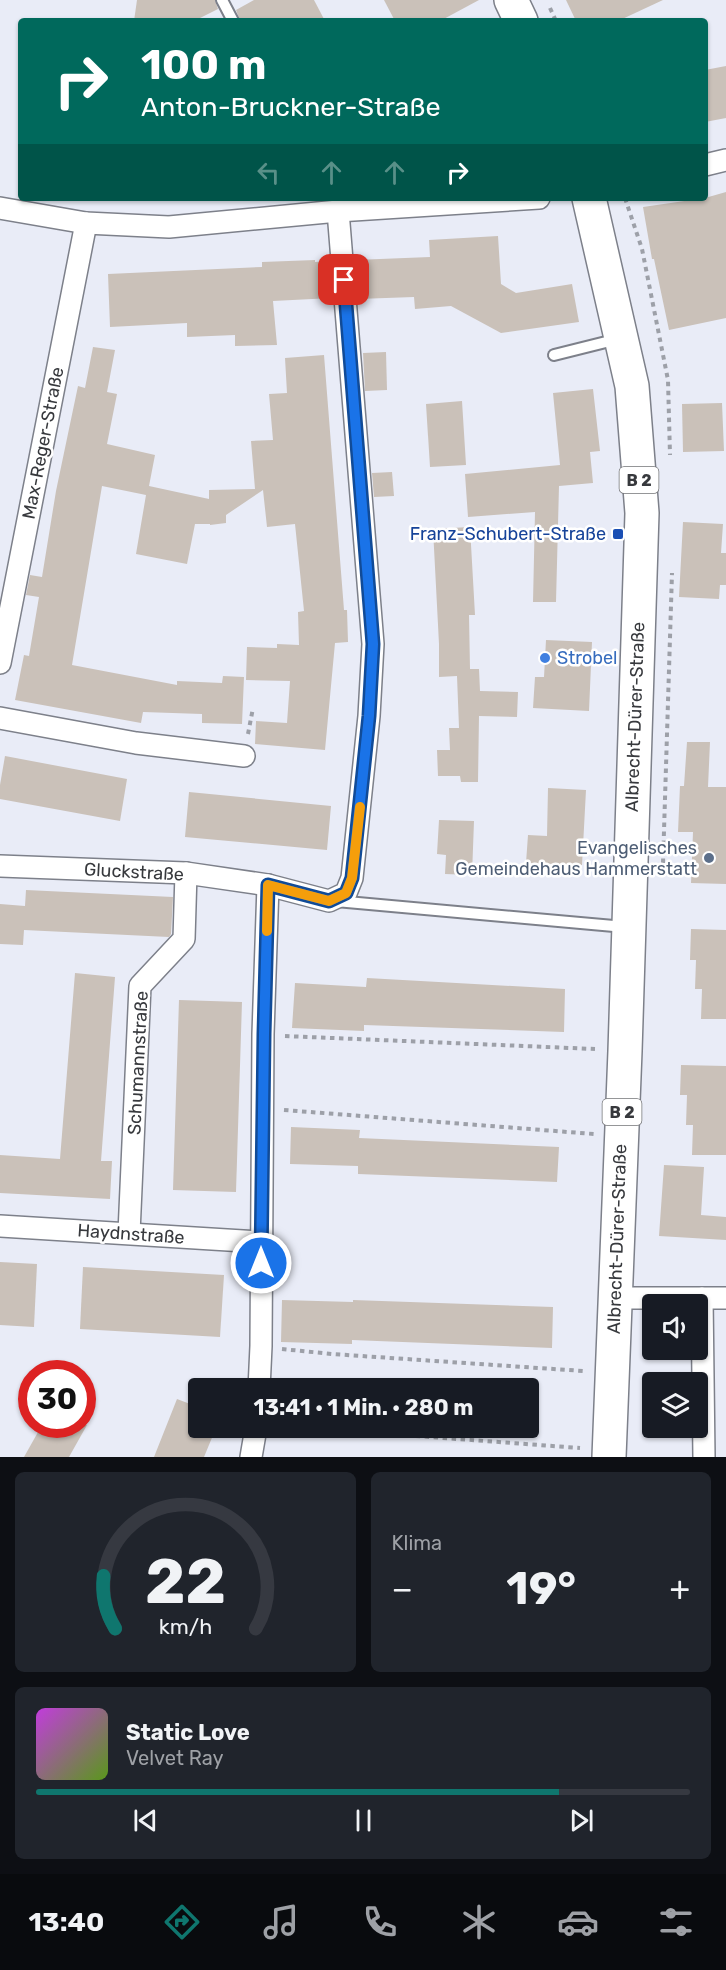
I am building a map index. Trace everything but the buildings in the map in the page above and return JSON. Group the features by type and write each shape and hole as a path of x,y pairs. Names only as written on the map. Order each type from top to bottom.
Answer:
{"main road":[{"path":"511,0 520,18"},
{"name":"Albrecht-Dürer-Straße","path":"590,201 632,386 642,513 615,1298 597,1453"}],"street":[{"path":"708,164 726,160"},
{"path":"0,208 86,224 169,227 496,201"},
{"path":"329,901 346,893 352,878 369,716 373,644 338,212"},
{"name":"Max-Reger-Straße","path":"0,663 86,224"},
{"path":"0,718 136,743 244,756"},
{"name":"Gluckstraße","path":"0,866 186,873 268,885 329,901"},
{"name":"Schumannstraße","path":"129,1233 140,986 184,939 186,873"},
{"path":"260,1378 262,1108 268,885"},
{"name":"Haydnstraße","path":"0,1226 261,1242"},
{"path":"615,1298 642,1298"},
{"path":"708,1298 726,1298"},
{"path":"703,1360 704,1457"},
{"path":"251,1457 254,1438"}],"lane":[{"path":"222,0 231,18"},
{"path":"554,355 621,338"},
{"path":"329,901 629,927"}],"path":[{"path":"264,1034 602,1050"},
{"path":"262,1108 598,1135"},
{"path":"261,1346 332,1354 588,1371"},
{"path":"424,1438 597,1453"}],"slow traffic":[{"path":"267,931 268,885 329,901 346,893 352,878 360,807"}],"place":[{"name":"Franz-Schubert-Straße","path":"618,534"},
{"name":"Strobel","path":"545,658"},
{"name":"Evangelisches Gemeindehaus Hammerstatt","path":"709,858"}],"route":[{"path":"261,1263 262,1108 268,885 329,901 346,893 352,878 369,716 373,644 344,280"}]}
